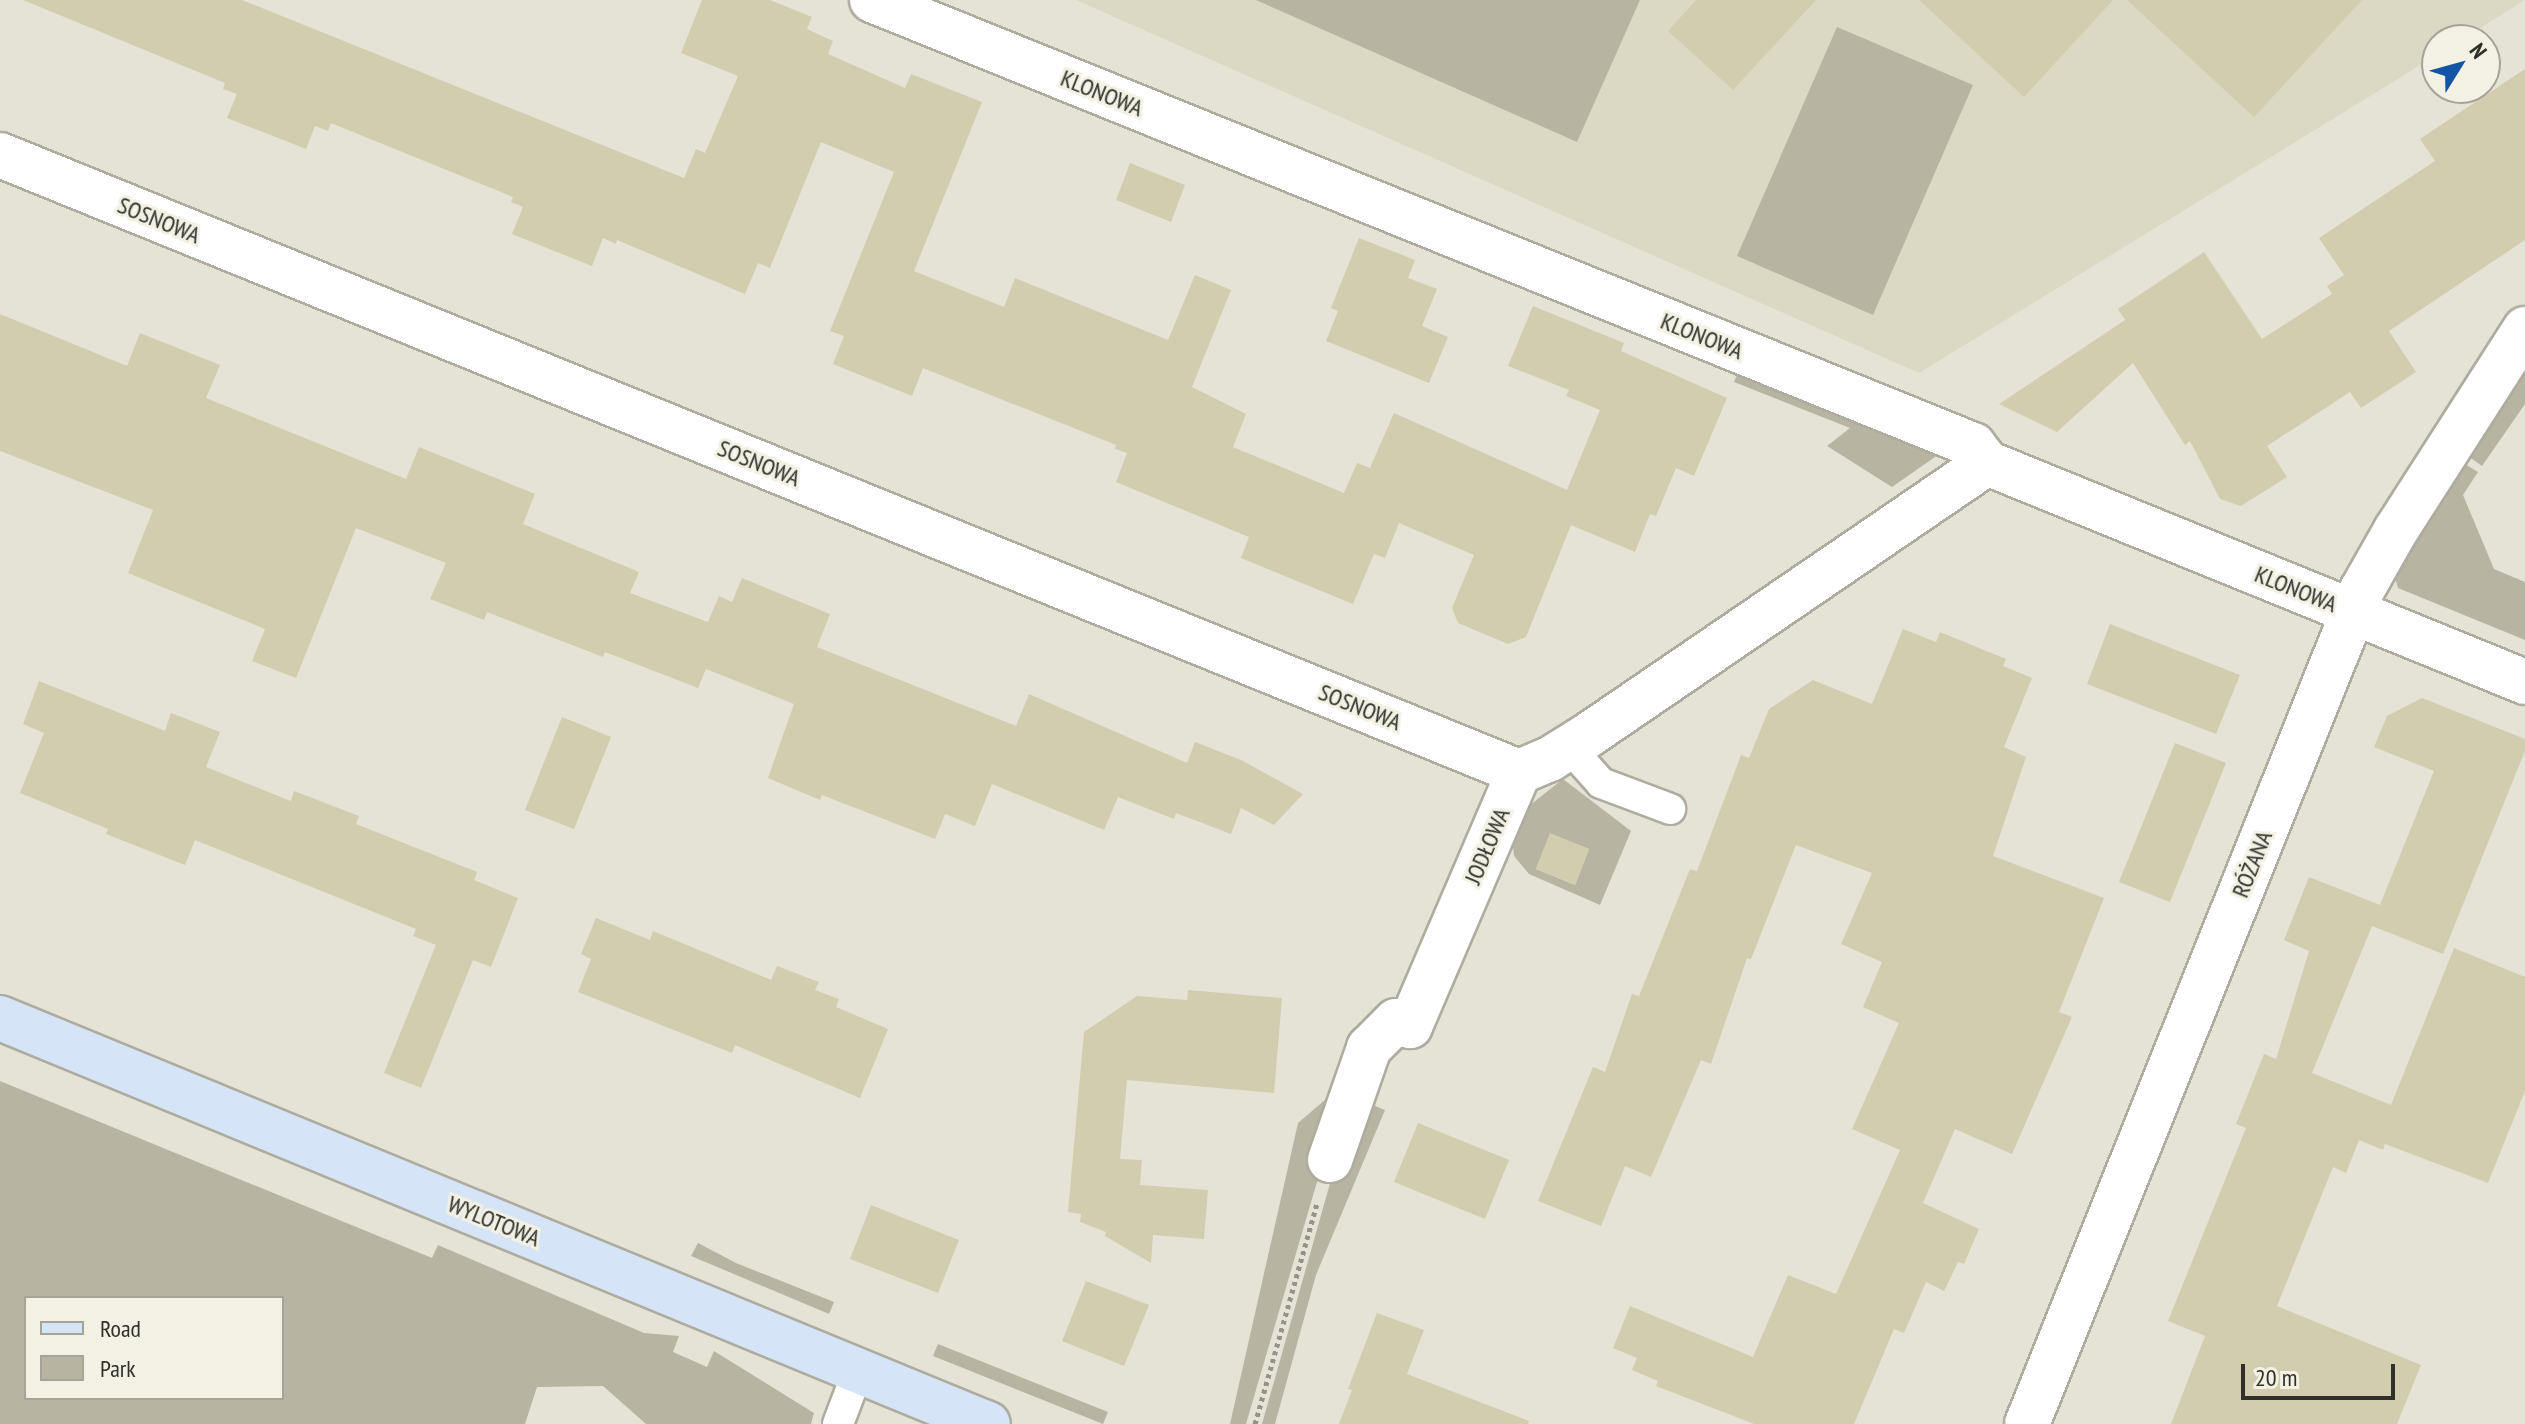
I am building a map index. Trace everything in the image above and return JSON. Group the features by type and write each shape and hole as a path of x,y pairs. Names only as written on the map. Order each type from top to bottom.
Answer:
{"street":[{"name":"KLONOWA","path":"872,0 1973,445 1987,463 2525,682"},
{"name":"SOSNOWA","path":"0,155 1519,772"},
{"name":"RÓŻANA","path":"2027,1424 2354,612 2396,530 2525,329"},
{"path":"1519,772 1569,747 1987,463"},
{"name":"JODŁOWA","path":"1330,1160 1369,1048 1396,1021 1410,1026 1519,772"},
{"name":"WYLOTOWA","path":"0,1018 988,1424"}],"lane":[{"path":"1569,747 1601,783 1670,809"},
{"path":"838,1424 858,1371"}],"path":[{"path":"1255,1424 1330,1160"}],"shaded area":[{"path":"1076,0 2525,0 2487,24 2421,24 2421,65 1919,373"}],"green space":[{"path":"1256,0 1640,0 1577,142"},
{"path":"1837,27 1973,85 1873,315 1737,256"},
{"path":"2525,361 2525,404 2482,466 2465,454"},
{"path":"1741,365 1948,448 1892,487 1827,446 1850,428 1734,382"},
{"path":"2460,461 2478,472 2463,495 2494,569 2525,582 2525,640 2398,588 2394,574"},
{"path":"1563,779 1631,831 1600,905 1529,874 1514,856 1513,846 1525,809","holes":["1550,834 1589,849 1575,885 1536,869"]},
{"path":"0,1081 432,1258 438,1245 644,1333 679,1336 673,1352 707,1367 714,1351 814,1413 811,1424 646,1424 603,1386 537,1387 525,1424 0,1424"},
{"path":"1326,1099 1330,1101 1324,1158 1246,1424 1230,1424 1298,1123"},
{"path":"1368,1103 1385,1110 1316,1275 1275,1424 1262,1424 1336,1162"},
{"path":"698,1243 736,1263 834,1302 829,1314 691,1256"},
{"path":"938,1344 1108,1412 1103,1424 933,1356"}],"building":[{"path":"23,0 242,0 684,178 696,149 705,153 738,76 681,53 702,0 770,0 812,17 807,29 833,41 828,54 905,88 911,74 982,102 914,271 1004,307 1015,278 1168,340 1195,275 1231,290 1192,387 1246,414 1233,447 1344,493 1357,463 1370,468 1394,413 1567,490 1600,410 1566,396 1569,390 1508,366 1533,306 1624,343 1621,351 1727,398 1694,476 1676,468 1656,516 1650,514 1635,552 1571,525 1526,637 1508,644 1458,623 1452,608 1474,555 1399,523 1385,558 1374,554 1353,604 1241,558 1249,537 1116,482 1127,453 1115,449 1116,445 923,368 912,396 833,364 844,336 830,331 894,172 821,142 770,268 758,263 745,294 617,240 616,244 603,238 592,266 512,234 523,207 511,202 513,197 331,123 328,131 315,126 306,149 227,118 237,94 223,89 225,83"},
{"path":"1696,0 1816,0 1733,90 1668,31"},
{"path":"1919,0 2113,0 2024,97"},
{"path":"2127,0 2362,0 2254,117"},
{"path":"2525,69 2525,240 2389,331 2416,372 2361,408 2350,392 2267,446 2287,477 2241,506 2220,499 2190,441 2185,445 2133,363 2057,432 1999,404 2125,320 2118,309 2204,252 2262,339 2332,294 2327,286 2344,275 2319,238 2435,161 2420,139 2472,104 2501,104 2501,85"},
{"path":"1130,163 1185,185 1171,222 1116,200"},
{"path":"1359,238 1415,260 1408,278 1437,289 1422,326 1448,337 1429,383 1326,341 1338,311 1331,308"},
{"path":"0,314 127,366 140,333 220,365 206,398 406,479 419,447 535,494 523,524 639,572 630,593 708,622 719,596 732,602 742,578 830,614 817,647 1016,726 1029,694 1187,763 1195,742 1241,760 1303,794 1274,825 1241,808 1231,834 1176,813 1174,819 1118,797 1104,830 992,784 975,826 945,814 935,839 822,795 820,800 768,778 794,704 706,669 698,688 605,652 603,657 487,612 484,620 430,599 446,563 356,528 296,678 252,661 265,629 128,573 153,510 0,451"},
{"path":"2110,624 2240,675 2216,734 2087,684"},
{"path":"1903,629 1936,642 1940,632 2006,659 2003,666 2032,678 2004,747 2026,757 1993,856 2104,898 2059,1012 2072,1017 2012,1154 1955,1129 1923,1203 1979,1229 1964,1264 1958,1262 1944,1291 1926,1282 1904,1333 1894,1329 1854,1424 1754,1424 1656,1386 1658,1381 1632,1370 1637,1358 1613,1348 1630,1306 1753,1357 1788,1275 1836,1294 1900,1150 1852,1129 1899,1023 1863,1007 1882,962 1841,944 1872,873 1796,845 1751,959 1747,958 1711,1064 1701,1060 1651,1177 1625,1166 1601,1226 1538,1201 1593,1067 1605,1072 1632,994 1639,996 1690,869 1697,871 1741,755 1749,758 1769,709 1813,680 1872,704"},
{"path":"39,681 165,731 171,713 220,732 206,767 291,801 294,791 359,816 356,824 477,872 474,880 518,898 491,967 473,960 421,1088 384,1073 436,945 413,936 416,929 195,840 185,865 106,834 108,829 20,793 44,733 23,724"},
{"path":"2422,698 2525,739 2525,751 2443,954 2372,926 2312,1073 2391,1105 2454,948 2525,977 2525,1091 2488,1183 2385,1144 2383,1150 2359,1140 2346,1173 2333,1167 2277,1306 2421,1365 2397,1424 2171,1424 2205,1336 2168,1321 2246,1128 2236,1124 2264,1054 2276,1059 2309,951 2284,940 2309,877 2380,905 2434,771 2374,747 2387,716"},
{"path":"562,717 611,737 574,829 525,810"},
{"path":"2175,743 2226,763 2170,902 2119,882"},
{"path":"1550,833 1589,849 1575,885 1536,869"},
{"path":"596,918 650,940 653,931 771,980 777,966 819,982 815,990 839,999 836,1007 888,1029 860,1098 735,1045 732,1053 578,992 591,959 581,954"},
{"path":"1188,990 1282,998 1274,1093 1127,1080 1120,1159 1142,1160 1140,1185 1208,1190 1204,1239 1153,1235 1151,1263 1105,1236 1106,1232 1080,1222 1081,1214 1068,1212 1084,1032 1137,996 1187,1000"},
{"path":"1418,1123 1509,1160 1485,1219 1394,1182"},
{"path":"871,1205 959,1240 938,1293 850,1259"},
{"path":"1086,1281 1149,1305 1124,1366 1062,1341"},
{"path":"1377,1313 1424,1330 1407,1374 1529,1421 1528,1424 1339,1424 1352,1390 1348,1389"}]}
